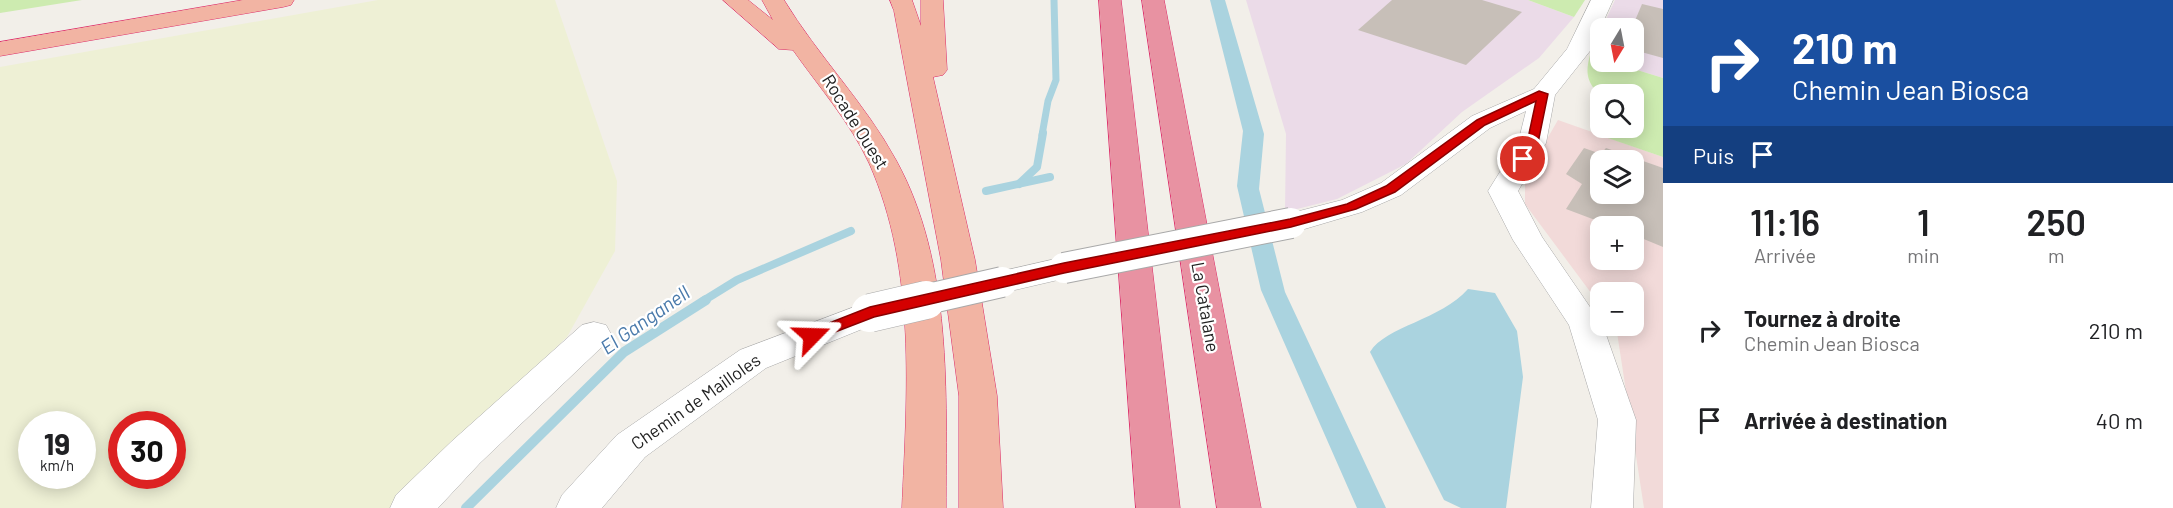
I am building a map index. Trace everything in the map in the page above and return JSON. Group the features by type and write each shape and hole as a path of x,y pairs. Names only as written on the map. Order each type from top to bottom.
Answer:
{"highway":[{"path":"0,35 213,0"},
{"path":"0,49 283,0"},
{"path":"734,0 829,78"},
{"name":"Rocade Ouest","path":"773,0 855,115 883,162 900,201 914,261 926,392 924,508"},
{"path":"901,0 906,11 958,260 978,396 981,508"},
{"path":"932,0 938,158"},
{"path":"1110,0 1158,508"},
{"name":"La Catalane","path":"1153,0 1239,508"}],"street":[{"name":"Chemin de Mailloles","path":"577,508 631,446 753,359 870,313 1064,268 1291,223 1352,206 1391,189 1481,122 1543,94 1578,51 1602,0"},
{"path":"1543,94 1533,143 1503,191 1528,240 1585,322 1617,420 1612,508"},
{"path":"411,508 466,452 594,334"}],"shaded area":[{"path":"1246,0 1528,0 1574,17 1539,58 1462,112 1406,164 1337,199 1285,212 1286,134"},
{"path":"1615,0 1663,0 1663,78 1644,72 1644,18 1607,18"},
{"path":"1558,120 1590,131 1590,138 1609,138 1643,150 1590,150 1590,204 1644,204 1644,150 1663,157 1663,508 1644,508 1618,336 1644,336 1644,282 1590,282 1590,292 1525,204 1525,177"}],"green space":[{"path":"0,0 82,0 0,13"},
{"path":"378,0 555,0 617,181 615,251 567,337 448,450 392,508 0,508 0,67"},
{"path":"1528,0 1585,0 1574,17"},
{"path":"1590,55 1590,72 1644,72 1663,78 1663,157 1608,138 1644,138 1644,84 1591,84 1588,77"}],"water":[{"path":"1210,0 1225,0 1264,134 1259,189 1285,292 1386,508 1357,508 1261,290 1237,186 1243,131"},
{"path":"1468,289 1495,293 1517,331 1523,377 1506,508 1461,508 1444,500 1370,352 1388,336 1444,308"}],"building":[{"path":"1392,0 1482,0 1522,12 1466,65 1358,30"},
{"path":"1642,4 1663,9 1663,58 1644,53 1644,18 1636,18"},
{"path":"1584,148 1590,150 1590,204 1644,204 1644,161 1663,168 1663,247 1644,239 1644,216 1590,216 1590,218 1566,209 1582,184 1566,174"}],"waterway":[{"path":"1042,135 1048,101 1056,80 1054,0"},
{"path":"1019,184 1037,167 1043,133"},
{"name":"El Ganganell","path":"1019,184 1050,177"},
{"name":"El Ganganell","path":"986,191 1019,184"},
{"name":"El Ganganell","path":"703,301 737,280 851,231"},
{"name":"El Ganganell","path":"466,508 624,352 706,300"}],"route":[{"path":"812,336 870,313 1064,268 1291,223 1352,206 1391,189 1481,122 1543,94 1533,143 1523,159"}]}
